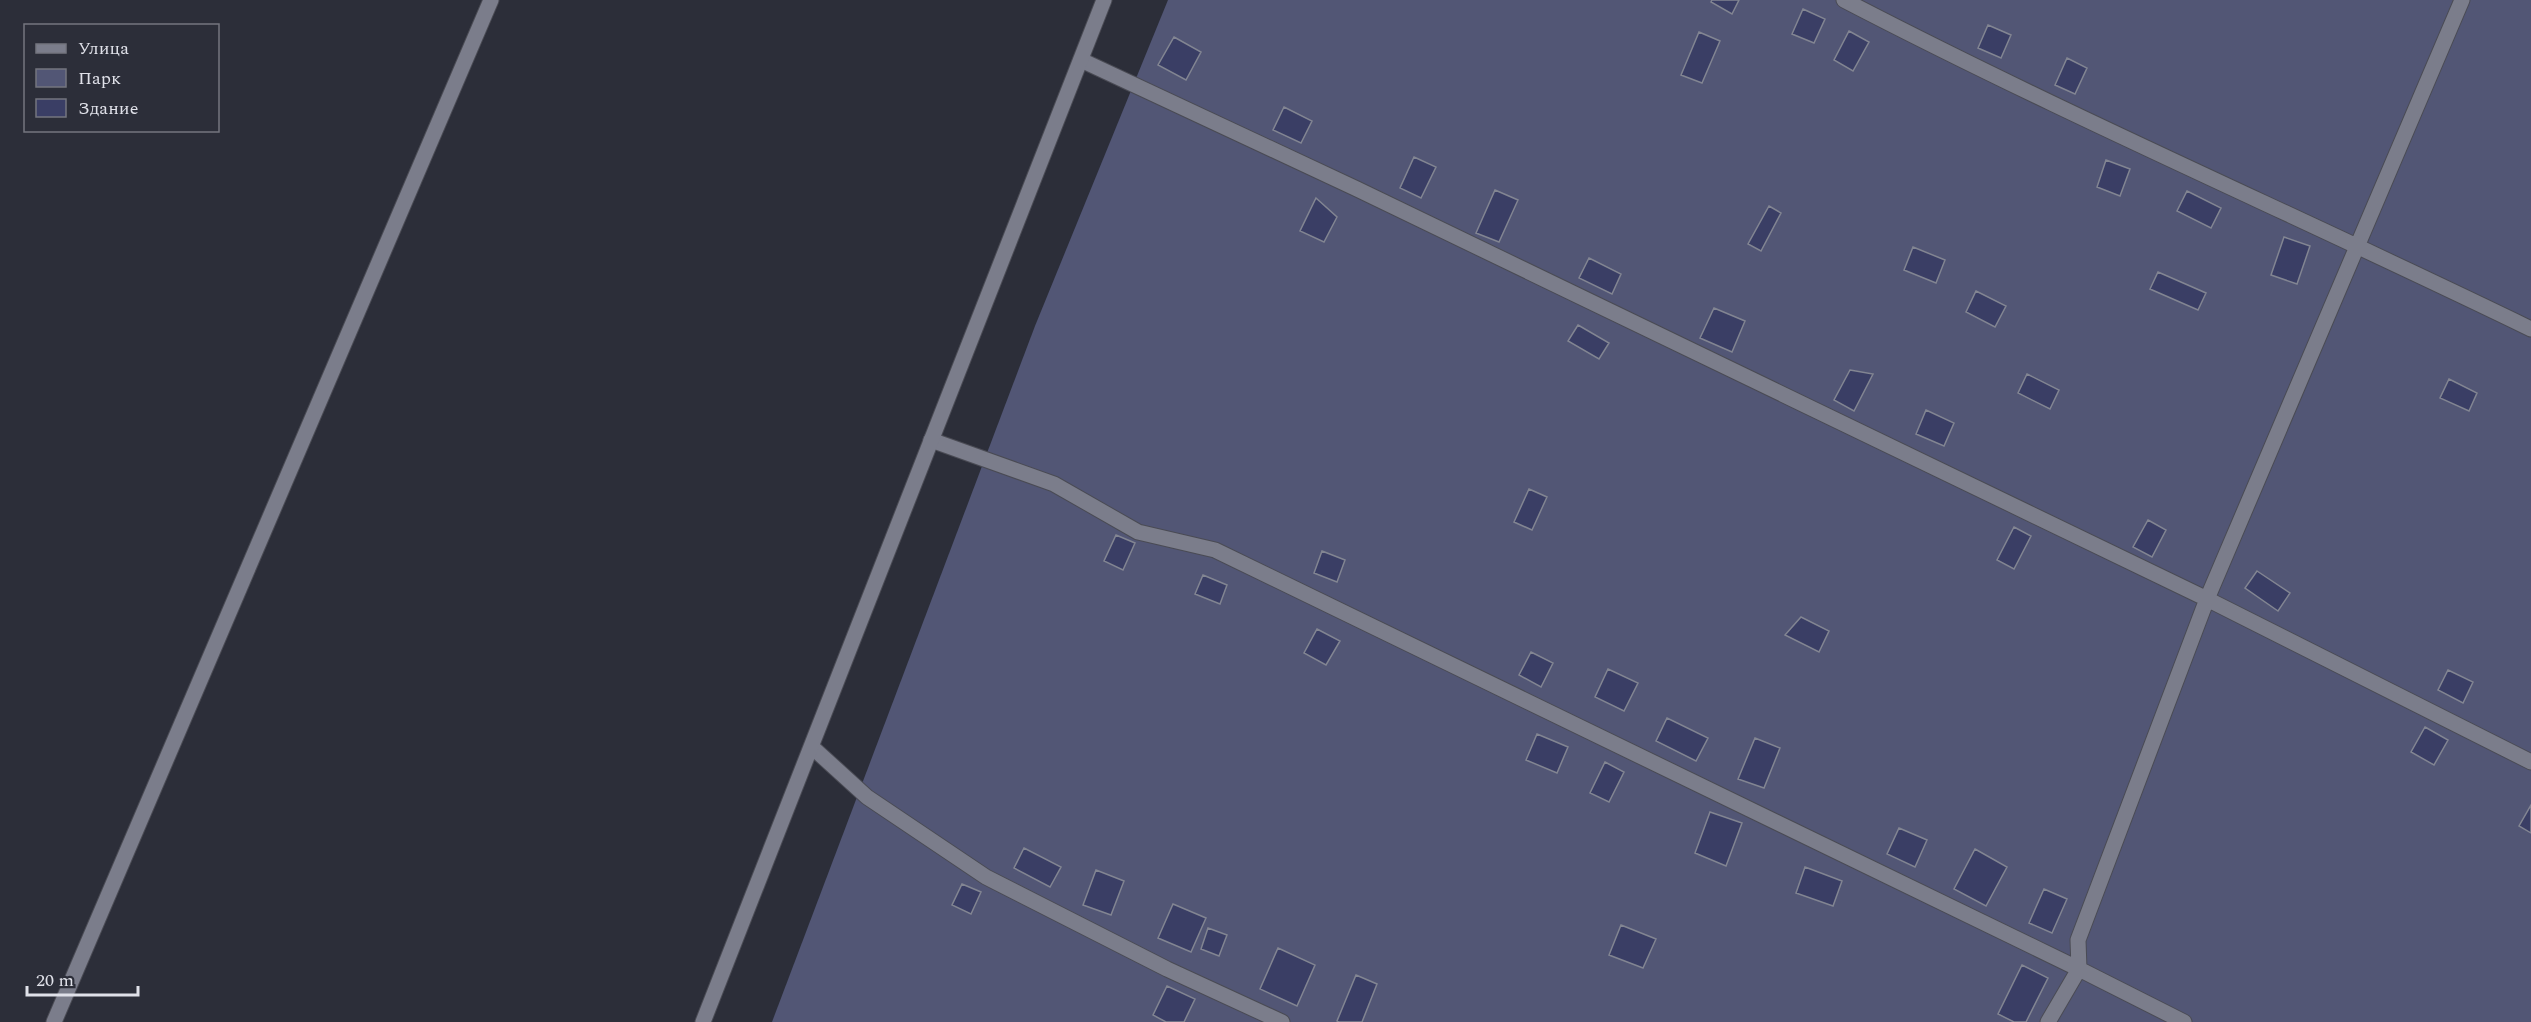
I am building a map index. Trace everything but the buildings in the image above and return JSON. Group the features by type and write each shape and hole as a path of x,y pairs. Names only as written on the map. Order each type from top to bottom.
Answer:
{"street":[{"path":"54,1022 491,0"},
{"path":"703,1022 1104,0"},
{"path":"1844,0 1961,61 2358,245 2531,329"},
{"path":"2048,1022 2079,969 2078,940 2207,599 2462,0"},
{"path":"1081,60 1357,189 2207,599 2531,762"},
{"path":"931,440 1054,484 1138,532 1215,550 2184,1022"},
{"path":"812,747 867,797 986,877 1167,969 1282,1022"}],"green space":[{"path":"1168,0 2531,0 2531,1022 772,1022 1035,326"}]}
